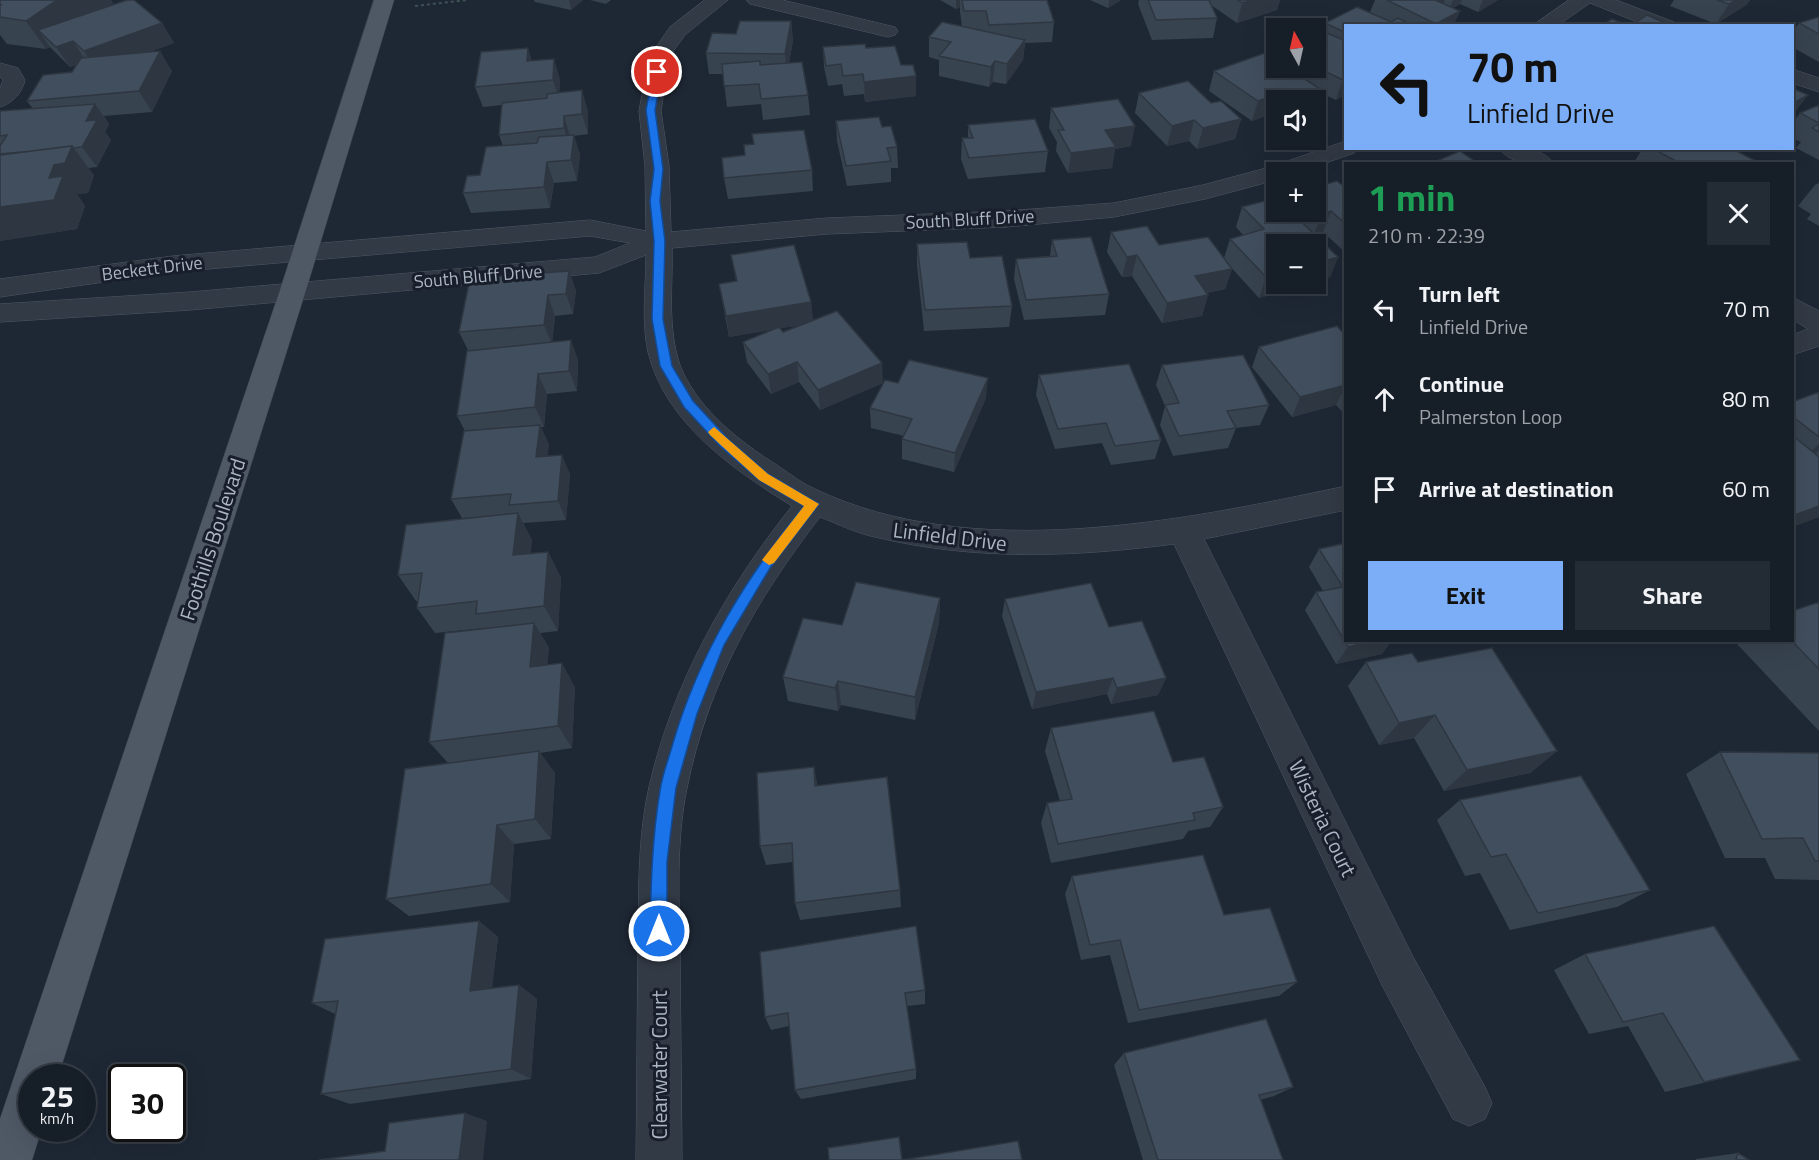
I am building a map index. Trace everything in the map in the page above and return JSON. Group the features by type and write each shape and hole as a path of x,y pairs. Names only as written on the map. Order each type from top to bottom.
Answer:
{"main road":[{"name":"Foothills Boulevard","path":"40,1064 293,290 383,4"},
{"path":"9,1160 18,1133"}],"street":[{"name":"Linfield Drive","path":"718,0 690,20 661,53 650,110 658,169 655,201 660,241 658,319 666,366 689,404 724,443 764,477 812,504 884,528 953,540 1028,544 1183,529 1344,498"},
{"path":"756,0 888,31"},
{"path":"1545,24 1583,0"},
{"path":"1598,0 1662,24"},
{"path":"0,69 10,74 14,80 12,88 0,100"},
{"path":"1794,76 1819,86"},
{"name":"South Bluff Drive","path":"1308,162 1344,149"},
{"path":"1514,150 1539,162"},
{"name":"South Bluff Drive","path":"305,251 590,228 660,241 827,226 1006,219 1114,210 1205,192 1266,176"},
{"name":"South Bluff Drive","path":"293,290 599,265 660,241"},
{"name":"Beckett Drive","path":"0,288 173,264 305,251"},
{"name":"Beckett Drive","path":"0,313 293,290"},
{"path":"1794,307 1819,324"},
{"path":"1794,345 1819,335"},
{"name":"Clearwater Court","path":"659,1160 659,862 668,788 689,714 718,643 765,564 812,504"},
{"name":"Wisteria Court","path":"1183,529 1397,970 1469,1103"}],"path":[{"path":"383,4 466,0"}],"building":[{"path":"0,0 57,0 26,21 0,17"},
{"path":"127,0 134,0 162,23 84,51 73,41 56,47 38,30"},
{"path":"962,0 1047,0 1054,22 989,25 986,11 964,11"},
{"path":"1148,0 1209,0 1217,18 1156,20"},
{"path":"1387,0 1435,0 1460,11 1436,24"},
{"path":"1717,0 1736,0 1729,4"},
{"path":"1357,7 1391,22 1398,18 1410,24 1344,24 1344,32 1326,22"},
{"path":"1647,15 1667,24 1634,24"},
{"path":"1819,17 1819,34 1799,23"},
{"path":"1612,19 1624,24 1604,24"},
{"path":"740,21 791,21 785,54 706,53 712,33 736,34"},
{"path":"942,22 1025,40 1007,64 995,61 991,67 939,56 951,42 929,37"},
{"path":"1326,32 1344,40 1343,80 1326,72"},
{"path":"865,44 866,48 895,46 901,65 913,65 916,76 864,82 863,74 843,76 841,64 826,66 823,47"},
{"path":"528,48 527,61 554,59 553,80 475,87 481,52"},
{"path":"160,51 139,91 27,101 43,75 72,72 81,58"},
{"path":"1265,53 1266,78 1303,78 1320,89 1266,90 1266,98 1258,101 1214,71"},
{"path":"760,61 760,65 802,62 808,95 761,99 759,84 724,86 722,64"},
{"path":"1188,81 1211,103 1221,101 1241,119 1203,128 1194,120 1172,126 1139,93"},
{"path":"1794,89 1808,95 1794,103"},
{"path":"582,90 582,114 564,116 564,128 499,135 502,103 547,98 547,94"},
{"path":"1118,99 1135,126 1105,130 1116,147 1071,153 1058,130 1064,130 1051,108"},
{"path":"95,104 86,121 97,120 82,147 73,148 72,146 0,154 0,146 7,135 0,136 0,111"},
{"path":"1819,105 1819,123 1800,113"},
{"path":"879,117 882,127 891,126 897,147 887,148 891,161 846,166 836,121"},
{"path":"1035,119 1048,151 969,158 962,138 973,138 968,125"},
{"path":"1819,124 1819,132 1812,128"},
{"path":"804,130 812,170 724,178 722,158 745,155 744,145 754,144 752,134"},
{"path":"574,135 571,160 547,162 544,187 463,193 467,176 480,175 486,147 537,143 539,137"},
{"path":"72,146 65,163 54,165 49,178 63,176 54,200 0,207 0,155"},
{"path":"1656,150 1735,150 1754,160 1750,162 1677,162"},
{"path":"1460,151 1476,162 1435,162"},
{"path":"1337,181 1344,186 1344,222 1331,211 1326,213 1326,184"},
{"path":"1266,201 1266,222 1301,222 1314,234 1266,234 1266,277 1230,239 1264,229 1242,207"},
{"path":"1147,226 1159,245 1208,237 1232,269 1195,276 1208,295 1167,303 1137,255 1127,257 1111,232"},
{"path":"1091,237 1109,294 1026,300 1016,259 1057,256 1052,240"},
{"path":"967,242 970,258 1002,256 1012,306 925,310 917,244"},
{"path":"794,245 811,302 726,316 719,284 737,281 731,255"},
{"path":"1326,246 1338,257 1326,260"},
{"path":"569,271 566,294 548,295 544,325 459,332 470,278"},
{"path":"837,311 882,363 818,390 797,362 768,374 743,342 779,327 783,332"},
{"path":"1337,326 1344,334 1344,386 1300,397 1259,347"},
{"path":"571,340 569,371 538,374 535,407 457,416 467,351"},
{"path":"1243,355 1269,405 1227,411 1236,428 1179,436 1165,405 1179,403 1162,365"},
{"path":"909,360 988,378 955,453 902,439 912,419 870,408 885,380 898,383"},
{"path":"1129,364 1161,440 1115,446 1106,423 1058,429 1039,375"},
{"path":"1819,392 1819,437 1794,418 1794,401"},
{"path":"540,425 536,457 562,455 558,501 509,505 511,494 451,499 464,431"},
{"path":"1794,437 1819,457 1819,506 1794,515"},
{"path":"518,513 513,555 548,552 544,606 476,614 477,601 417,608 422,573 398,575 406,525"},
{"path":"1344,543 1344,640 1316,592 1343,587 1319,549"},
{"path":"856,582 940,598 915,697 838,681 835,688 783,677 803,618 842,625"},
{"path":"1091,583 1109,627 1142,621 1166,678 1117,688 1113,678 1036,692 1005,599"},
{"path":"1819,602 1819,669 1793,642 1794,610"},
{"path":"534,623 530,667 562,663 558,726 429,742 445,633"},
{"path":"1345,642 1369,642 1348,647"},
{"path":"1492,648 1557,751 1467,770 1435,715 1399,723 1366,662 1412,653 1418,662"},
{"path":"1154,711 1173,762 1204,757 1223,807 1193,813 1195,820 1058,844 1047,803 1072,799 1051,728"},
{"path":"539,751 535,819 497,825 491,884 386,899 405,769"},
{"path":"1720,752 1819,753 1819,861 1815,861 1803,838 1762,839"},
{"path":"814,767 815,786 887,777 900,890 795,903 792,843 760,846 757,773"},
{"path":"1581,776 1650,890 1538,913 1506,854 1491,857 1460,800"},
{"path":"1203,855 1224,915 1270,908 1297,982 1139,1010 1120,940 1090,945 1072,876"},
{"path":"479,921 470,991 519,985 511,1069 321,1094 338,1001 312,1003 325,939"},
{"path":"916,926 925,990 905,993 916,1069 795,1090 788,1013 765,1017 760,952"},
{"path":"1714,926 1800,1060 1704,1082 1663,1013 1623,1022 1585,954"},
{"path":"1266,1019 1293,1087 1259,1095 1283,1160 1158,1160 1124,1053"},
{"path":"465,1113 459,1160 319,1160 385,1151 389,1123"},
{"path":"899,1137 902,1160 829,1160 828,1148"},
{"path":"1018,1141 1022,1160 902,1160"},
{"path":"1738,1153 1749,1160 1736,1160"}],"slow traffic":[{"path":"714,432 764,477 812,504 769,560"}],"route":[{"path":"657,72 650,110 658,169 655,201 660,241 658,319 666,366 689,404 724,443 764,477 812,504 765,564 718,643 689,714 668,788 659,862 659,931"}]}
